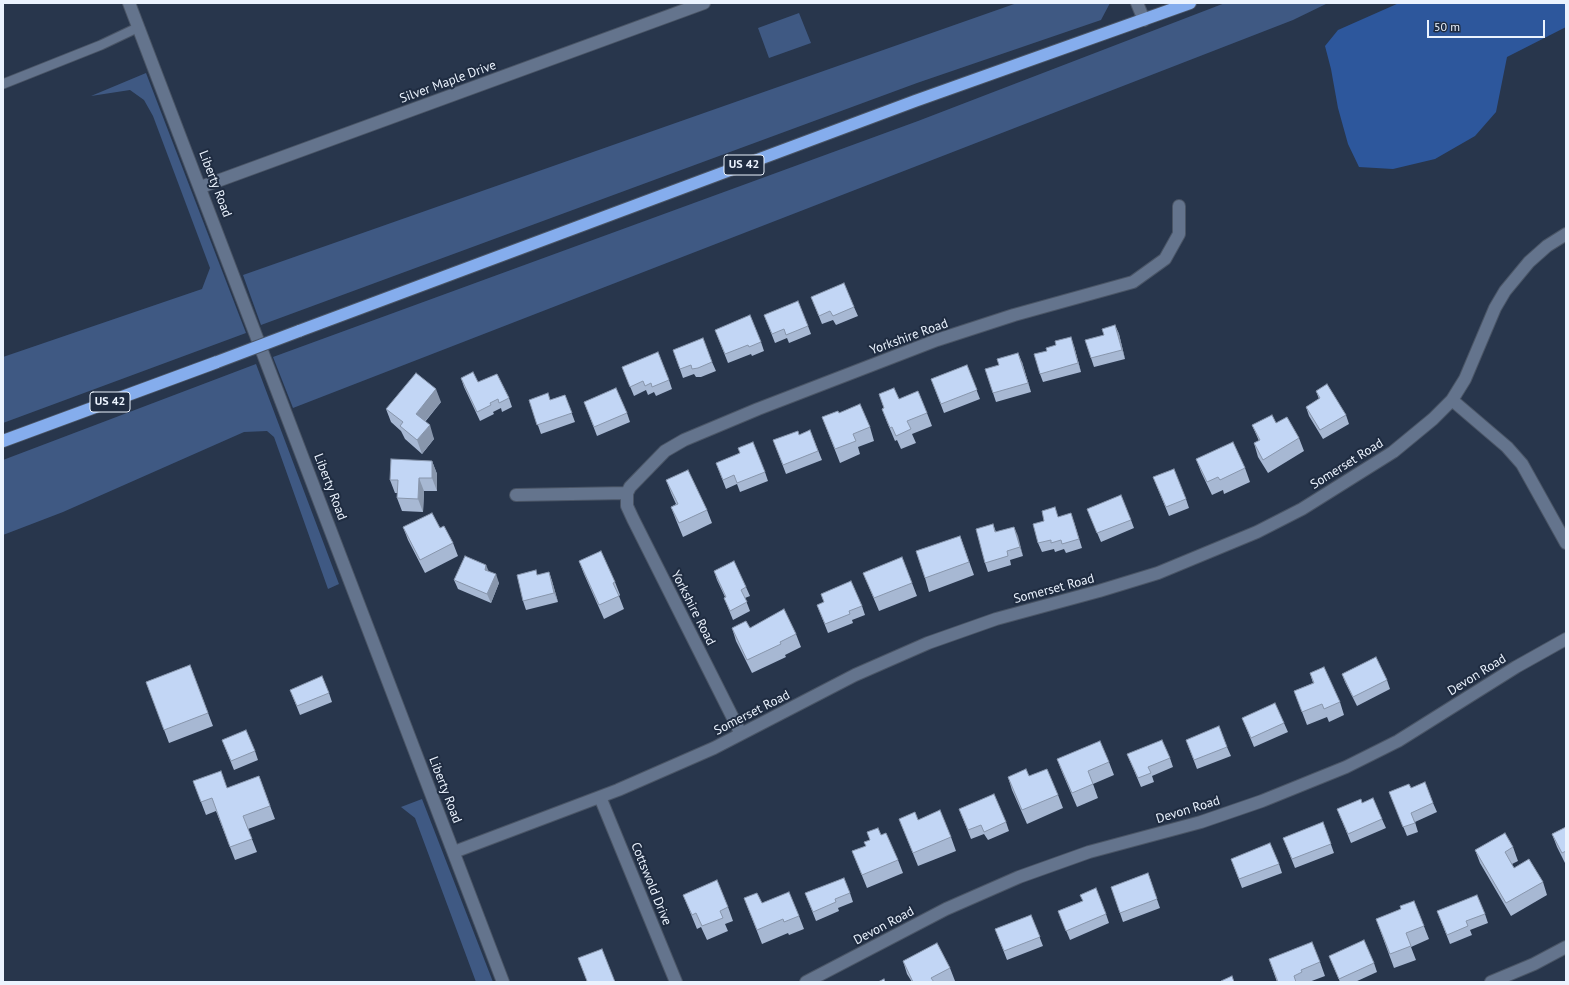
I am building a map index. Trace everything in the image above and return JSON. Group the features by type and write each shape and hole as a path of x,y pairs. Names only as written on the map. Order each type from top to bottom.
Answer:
{"highway":[{"name":"US 42","path":"3,441 915,101 1190,3"}],"street":[{"name":"Liberty Road","path":"129,3 504,982"},
{"name":"Silver Maple Drive","path":"201,188 704,3"},
{"path":"1137,3 1144,20"},
{"name":"Yorkshire Road","path":"741,734 627,506 627,493 630,487 665,451 690,437 937,340 1014,315 1132,282 1165,260 1179,234 1180,206"},
{"name":"Somerset Road","path":"454,852 600,797 707,751 855,675 928,643 996,619 1158,573 1257,532 1302,508 1393,452 1433,419 1452,400 1465,379 1495,308 1505,291 1529,262 1547,246 1566,234"},
{"path":"1452,400 1508,447 1522,464 1566,543"},
{"path":"516,495 627,493"},
{"name":"Devon Road","path":"806,982 946,909 1019,877 1089,852 1201,822 1249,806 1346,767 1398,741 1516,667 1566,639"},
{"name":"Cottswold Drive","path":"600,797 676,982"},
{"path":"1491,982 1534,964 1566,947"}],"lane":[{"path":"3,84 102,45 139,27"}],"shaded area":[{"path":"1017,3 1110,3 1101,20 917,83 261,325 243,275"},
{"path":"1225,3 1328,3 1293,20 293,408 273,357 918,121"},
{"path":"1399,3 1566,3 1566,27 1507,57 1496,112 1475,136 1435,159 1393,169 1359,167 1348,144 1338,108 1325,46 1338,30"},
{"path":"799,13 811,43 769,58 758,28"},
{"path":"146,73 246,333 3,423 3,357 202,289 210,268 153,116 144,100 130,90 91,96"},
{"path":"256,364 339,584 328,589 274,437 267,431 244,432 63,512 3,535 3,460"},
{"path":"422,799 493,982 476,982 415,818 401,807"}],"building":[{"path":"844,283 854,307 833,316 830,311 819,316 811,297"},
{"path":"798,301 808,326 786,335 784,329 772,334 764,315"},
{"path":"750,315 761,342 749,347 748,345 725,354 715,330"},
{"path":"1115,325 1122,350 1091,358 1085,340 1104,335 1102,329"},
{"path":"1071,337 1078,363 1040,374 1034,354 1047,351 1046,348 1056,345 1055,341"},
{"path":"703,338 712,362 698,368 692,369 691,365 680,369 673,350"},
{"path":"658,352 669,380 652,387 651,383 645,386 643,381 630,387 622,367"},
{"path":"1018,353 1028,383 993,393 985,369 999,365 997,359"},
{"path":"967,365 977,390 941,404 931,379"},
{"path":"473,372 478,382 497,374 509,398 499,403 498,399 490,403 491,405 477,412 461,378"},
{"path":"416,373 436,389 416,414 430,425 417,440 400,426 403,422 386,409"},
{"path":"1327,384 1346,415 1320,430 1306,407 1320,398 1316,391"},
{"path":"616,388 627,413 594,427 584,402"},
{"path":"894,388 899,399 918,391 927,413 907,421 911,429 896,436 892,427 890,428 882,409 884,408 879,394"},
{"path":"548,393 550,400 565,395 572,413 537,425 529,400"},
{"path":"860,404 870,427 853,434 856,441 835,449 822,417 838,411 839,413"},
{"path":"1272,415 1276,423 1287,417 1299,438 1263,460 1254,443 1260,440 1252,425"},
{"path":"810,430 818,451 783,465 773,440 798,431 799,435"},
{"path":"753,442 765,472 737,483 734,475 723,480 716,463 740,453 738,448"},
{"path":"1233,442 1245,468 1220,480 1218,477 1207,482 1196,459"},
{"path":"391,459 432,461 432,478 419,478 418,499 397,498 398,480 390,480"},
{"path":"1174,469 1186,499 1166,507 1153,477"},
{"path":"688,470 707,510 679,523 671,507 678,504 666,480"},
{"path":"1121,495 1131,520 1097,533 1087,509"},
{"path":"1055,507 1058,517 1071,513 1079,539 1062,544 1061,540 1051,543 1051,540 1038,543 1033,524 1044,521 1042,511"},
{"path":"432,513 440,528 444,526 453,543 420,560 403,527"},
{"path":"993,524 995,532 1014,527 1020,547 1007,551 1008,556 985,563 976,529"},
{"path":"960,536 969,562 925,578 916,551"},
{"path":"601,551 615,582 613,583 619,596 599,605 579,561"},
{"path":"465,556 486,565 485,570 496,574 487,594 454,580"},
{"path":"902,557 912,583 874,598 863,573"},
{"path":"734,561 746,587 741,590 747,602 730,611 724,598 726,597 714,571"},
{"path":"536,570 537,575 549,572 554,593 523,601 517,575"},
{"path":"851,581 862,606 849,611 850,614 825,624 817,605 824,602 821,594"},
{"path":"784,609 796,634 780,642 781,644 747,660 732,628 746,621 750,628"},
{"path":"1376,657 1387,680 1353,697 1342,674"},
{"path":"190,665 208,713 164,730 146,682"},
{"path":"1324,667 1340,702 1324,709 1322,704 1302,712 1294,691 1314,683 1310,673"},
{"path":"322,676 329,693 297,706 290,690"},
{"path":"1275,703 1284,723 1251,738 1242,718"},
{"path":"1219,726 1227,747 1194,760 1186,740"},
{"path":"246,730 255,751 231,761 222,740"},
{"path":"1162,740 1170,758 1148,767 1151,773 1138,778 1127,754"},
{"path":"1100,741 1109,762 1088,771 1093,784 1072,793 1057,759"},
{"path":"1026,769 1029,776 1047,769 1058,795 1022,810 1008,777"},
{"path":"221,771 227,788 259,776 270,806 243,816 252,839 230,847 212,798 201,802 193,781"},
{"path":"1425,782 1433,803 1411,813 1415,823 1403,827 1389,792 1409,784 1411,788"},
{"path":"994,794 1006,822 984,832 981,825 968,830 959,809"},
{"path":"1373,798 1382,819 1348,834 1337,809 1361,799 1362,803"},
{"path":"940,810 951,837 913,853 899,819 915,812 918,820"},
{"path":"1323,822 1331,844 1292,859 1283,838"},
{"path":"1566,827 1566,851 1562,853 1552,834"},
{"path":"878,828 881,835 886,833 898,860 862,875 852,851 866,846 864,842 870,840 867,832"},
{"path":"1505,833 1513,847 1505,852 1514,868 1529,859 1543,882 1506,903 1475,850"},
{"path":"1270,843 1279,864 1239,879 1231,859"},
{"path":"1148,873 1157,899 1120,913 1111,887"},
{"path":"844,878 850,893 835,899 836,902 813,912 805,893"},
{"path":"717,880 728,907 720,911 723,918 702,926 696,913 692,915 683,895"},
{"path":"1096,888 1106,914 1066,931 1058,911 1083,901 1080,895"},
{"path":"789,892 799,916 784,922 783,919 757,930 744,898 757,893 762,903"},
{"path":"1477,895 1485,914 1466,921 1468,926 1447,935 1437,911"},
{"path":"1414,901 1424,926 1406,933 1411,946 1390,954 1376,919 1401,909 1400,906"},
{"path":"1031,915 1040,937 1004,951 995,929"},
{"path":"1364,940 1374,963 1339,979 1329,956"},
{"path":"1312,942 1320,962 1301,970 1302,972 1294,976 1296,982 1278,982 1269,959"},
{"path":"937,943 950,968 931,978 934,982 913,982 903,961"},
{"path":"602,949 615,982 584,982 587,981 578,958"},
{"path":"1232,976 1234,982 1221,981"},
{"path":"884,979 885,982 878,982"}]}
